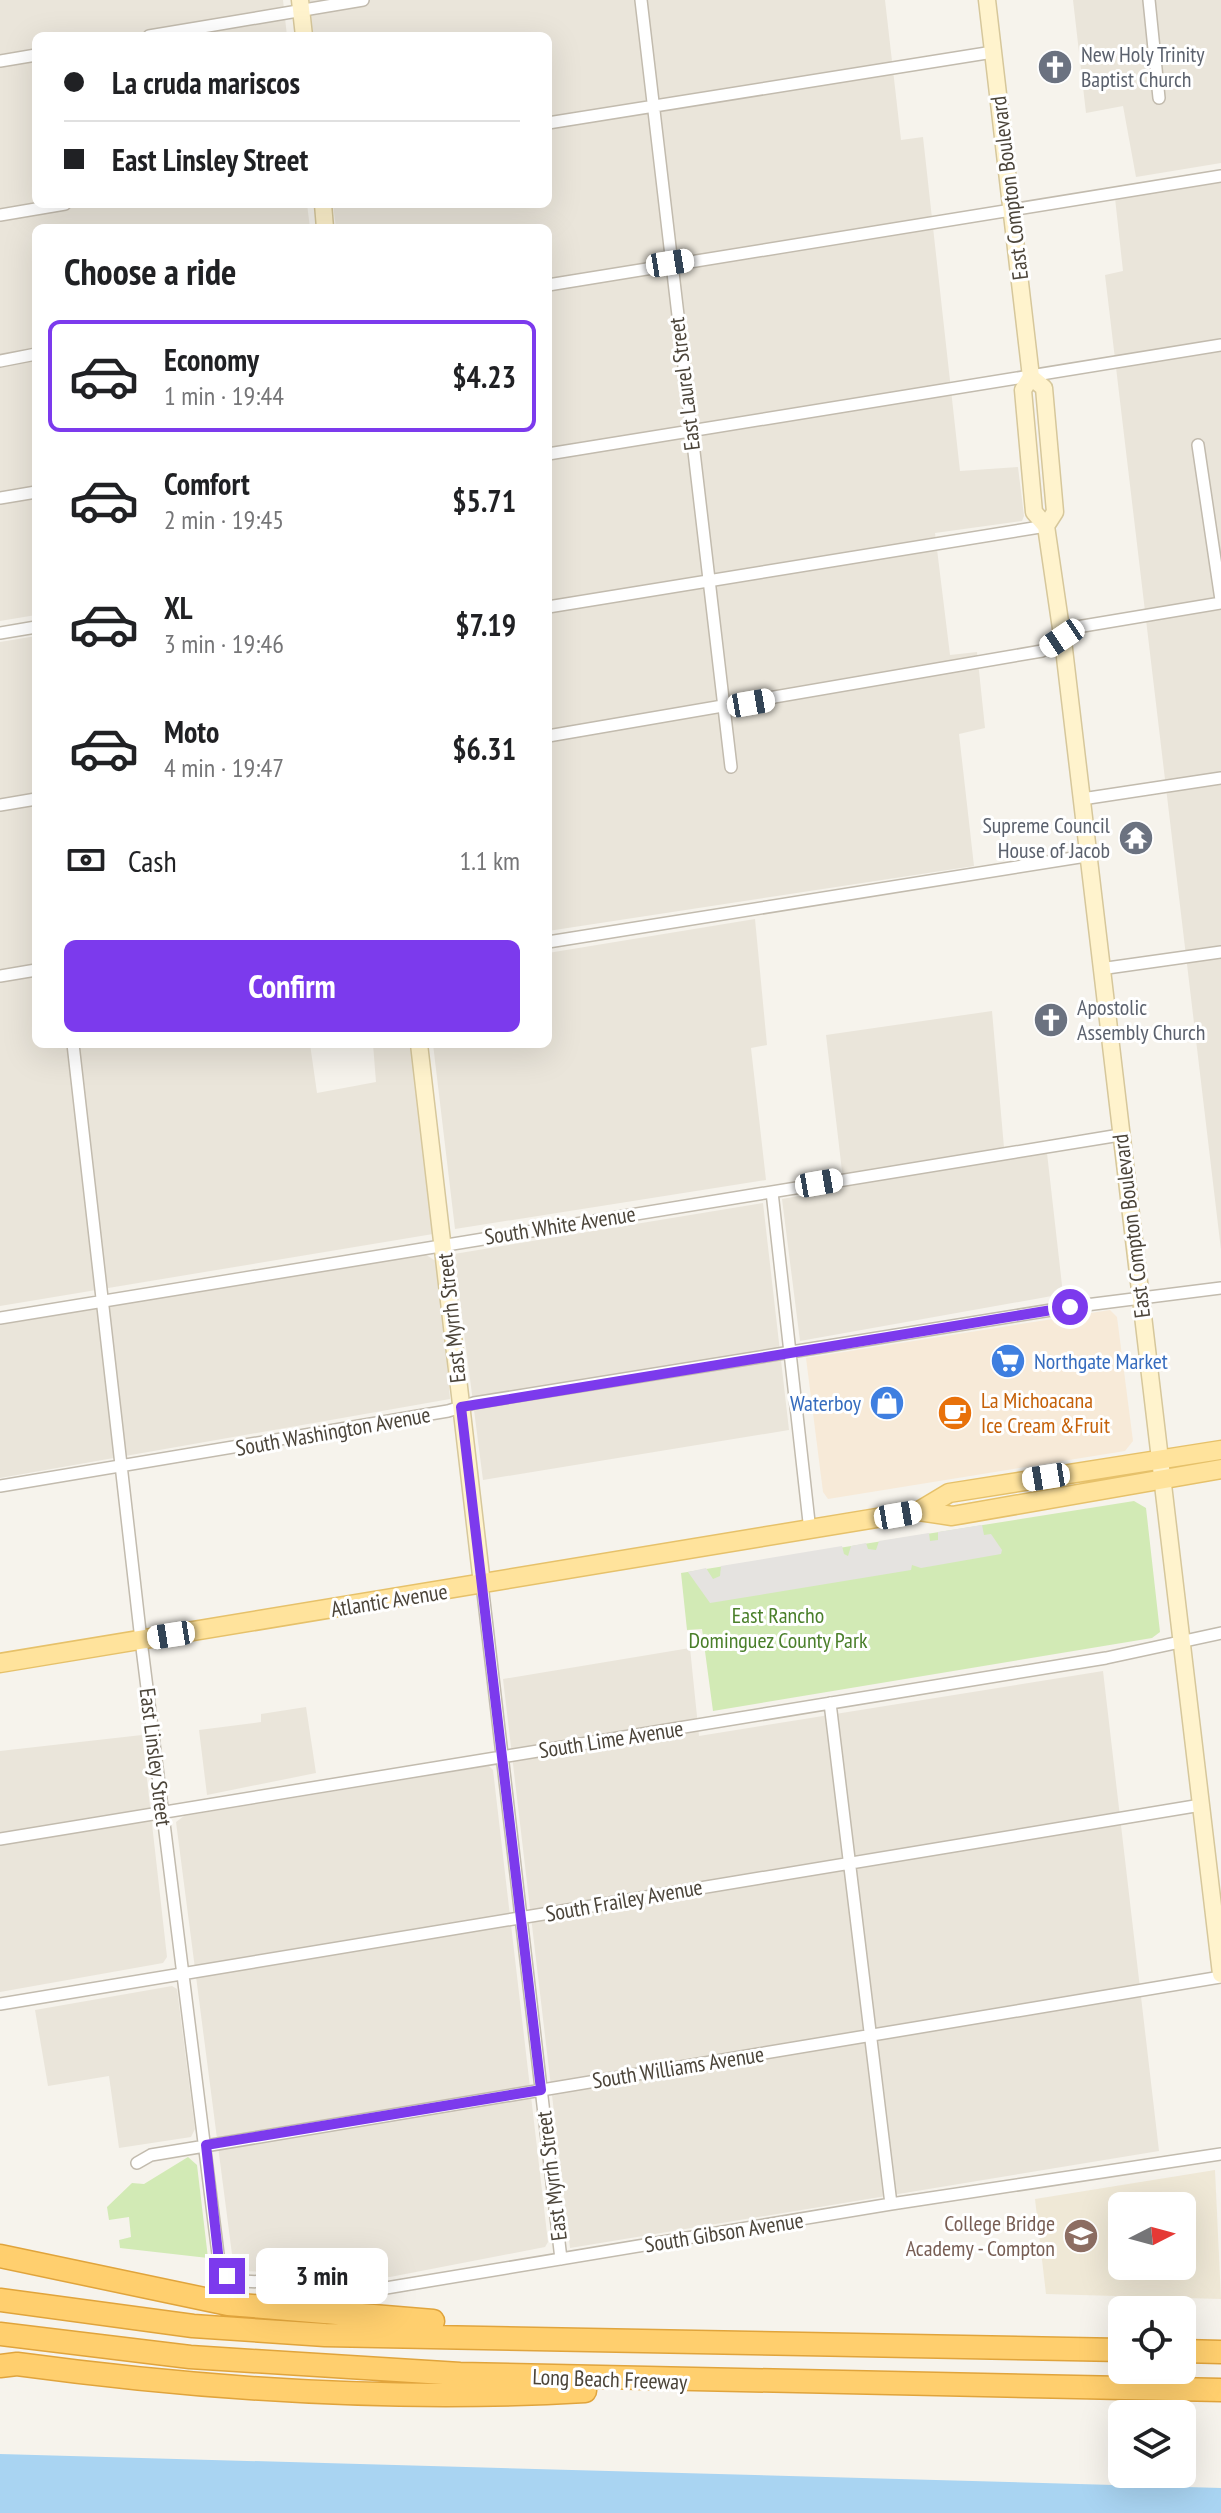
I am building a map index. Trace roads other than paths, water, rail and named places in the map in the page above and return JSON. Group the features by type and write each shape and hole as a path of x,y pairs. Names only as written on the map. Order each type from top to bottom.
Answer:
{"highway":[{"path":"0,2256 128,2286 228,2304 412,2321 512,2323 571,2337"},
{"name":"Long Beach Freeway","path":"0,2300 193,2326 325,2335 571,2337 1108,2350"},
{"name":"Long Beach Freeway","path":"0,2334 190,2357 325,2367 726,2382 1221,2390"},
{"path":"1196,2351 1221,2352"},
{"path":"6,2367 257,2388 515,2395 726,2382"}],"main road":[{"name":"East Compton Boulevard","path":"987,0 1031,377 1044,388 1055,512 1046,526 1082,799 1086,856 1221,1975"},
{"path":"300,5 303,32"},
{"name":"East Myrrh Street","path":"419,1048 482,1584"},
{"name":"Atlantic Avenue","path":"1161,1468 1221,1450"},
{"name":"Atlantic Avenue","path":"0,1663 810,1531 919,1511 949,1493 1161,1468 1221,1469"}],"street":[{"path":"168,32 300,5 363,0"},
{"name":"East Laurel Street","path":"641,0 689,433 731,767"},
{"path":"1149,0 1159,98"},
{"path":"552,122 993,52"},
{"path":"0,61 32,56"},
{"path":"552,284 1221,176"},
{"path":"0,215 41,208"},
{"path":"552,453 1221,345"},
{"path":"0,361 32,355"},
{"path":"552,735 1042,651 1077,627 1221,602 1198,445"},
{"path":"0,498 32,493"},
{"path":"552,606 1046,526"},
{"path":"0,633 32,628"},
{"path":"1082,799 1221,778"},
{"path":"0,805 32,800"},
{"path":"552,941 1086,856"},
{"path":"1100,969 1221,952"},
{"path":"0,976 32,971"},
{"name":"East Linsley Street","path":"73,1048 141,1640 219,2262 227,2276"},
{"name":"South White Avenue","path":"0,1318 1120,1135"},
{"path":"772,1192 810,1531"},
{"name":"South Washington Avenue","path":"0,1486 122,1468 790,1352 1070,1307 1221,1288"},
{"name":"East Myrrh Street","path":"482,1584 561,2259"},
{"name":"South Lime Avenue","path":"0,1839 1106,1658 1221,1633"},
{"path":"830,1703 891,2204"},
{"name":"South Frailey Avenue","path":"0,2004 1201,1805"},
{"name":"South Williams Avenue","path":"137,2163 151,2155 206,2145 1221,1975"},
{"name":"South Gibson Avenue","path":"227,2276 242,2281 386,2288 891,2204 1221,2154"}],"water":[{"path":"0,2454 1108,2485 1108,2488 1221,2488 1221,2513 0,2513"}],"place":[{"name":"New Holy Trinity Baptist Church","path":"1055,67"},
{"name":"Supreme Council House of Jacob","path":"1136,838"},
{"name":"Apostolic Assembly Church","path":"1051,1020"},
{"name":"Northgate Market","path":"1008,1361"},
{"name":"Waterboy","path":"887,1403"},
{"name":"La Michoacana Ice Cream &Fruit","path":"955,1413"},
{"name":"College Bridge Academy - Compton","path":"1081,2236"}],"park label":[{"name":"East Rancho Dominguez County Park","path":"778,1628"}]}
